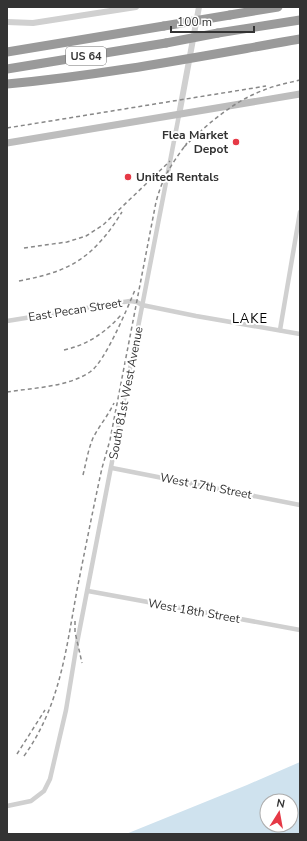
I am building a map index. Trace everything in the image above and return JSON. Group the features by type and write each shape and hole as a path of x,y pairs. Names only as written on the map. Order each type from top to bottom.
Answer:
{"highway":[{"name":"US 64","path":"7,52 278,7"},
{"name":"US 64","path":"7,69 300,20"},
{"path":"7,84 82,76 300,39"}],"main road":[{"path":"7,143 300,94"}],"street":[{"path":"7,22 33,23 136,7"},
{"name":"South 81st West Avenue","path":"7,806 31,801 44,791 50,779 66,710 188,58 199,7"},
{"path":"280,330 300,212"},
{"name":"East Pecan Street","path":"7,320 137,302 142,305 196,316 300,334"},
{"name":"West 17th Street","path":"112,468 300,505"},
{"name":"West 18th Street","path":"88,591 300,630"}],"water":[{"path":"300,762 300,834 126,834 247,785"}],"railway":[{"path":"184,147 221,114 242,100 268,88 300,80"},
{"path":"7,128 266,86"},
{"path":"24,756 46,717 60,677 102,468 110,440 156,202 168,171 187,143"},
{"path":"24,248 67,242 86,236 103,225 170,161"},
{"path":"19,281 52,273 72,265 81,259 90,252 111,229 122,212"},
{"path":"7,392 61,384 90,372 109,347 135,290"},
{"path":"64,350 80,345 102,333 121,315"},
{"path":"83,475 93,438 114,403"},
{"path":"75,621 75,632 82,663"},
{"path":"17,754 45,710"}],"place":[{"name":"Flea Market Depot","path":"236,142"},
{"name":"United Rentals","path":"128,177"}],"district":[{"name":"LAKE","path":"250,318"}]}
